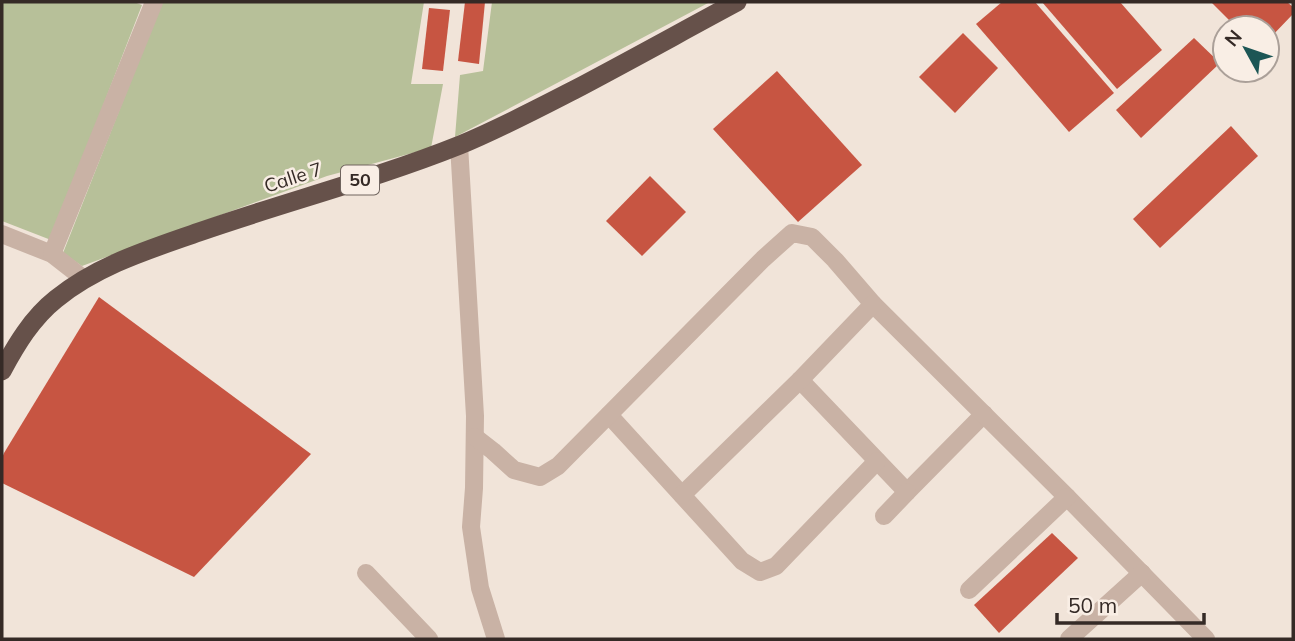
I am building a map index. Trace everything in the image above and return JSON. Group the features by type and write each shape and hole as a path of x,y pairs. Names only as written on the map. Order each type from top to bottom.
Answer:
{"highway":[{"name":"Calle 7","path":"2,370 33,321 53,301 84,279 128,257 459,145 526,115 737,2"}],"street":[{"path":"52,254 154,2"},
{"path":"459,145 475,437 471,527 480,587 496,639"},
{"path":"475,437 514,470 540,477 558,466 792,233 812,237 873,304 1206,639"},
{"path":"2,234 52,254 84,279"},
{"path":"682,495 800,380 873,304"},
{"path":"800,380 907,492"},
{"path":"884,516 984,414"},
{"path":"609,415 742,561 760,572 776,566 877,461"},
{"path":"968,590 1067,497"},
{"path":"366,573 429,639"},
{"path":"1069,639 1142,573"}],"green space":[{"path":"2,2 134,2 142,5 51,240 2,221"},
{"path":"162,2 424,2 411,84 443,84 431,148 327,176 82,266 63,253"},
{"path":"492,2 710,2 455,137 460,75 483,71"}],"building":[{"path":"465,2 485,2 479,64 458,61"},
{"path":"1002,2 1035,2 1114,93 1069,132 976,24"},
{"path":"1042,2 1120,2 1162,50 1117,89"},
{"path":"1211,2 1287,2 1293,7 1293,14 1281,26 1281,14 1223,14"},
{"path":"429,8 450,10 443,71 422,69"},
{"path":"963,33 998,68 955,113 919,77"},
{"path":"1194,38 1211,54 1211,72 1141,138 1116,110"},
{"path":"777,71 862,165 798,222 713,129"},
{"path":"1231,126 1258,156 1160,248 1133,219"},
{"path":"650,176 686,212 642,256 606,221"},
{"path":"99,297 311,454 194,577 2,483 4,453"},
{"path":"1052,533 1078,558 999,633 974,605"}]}
